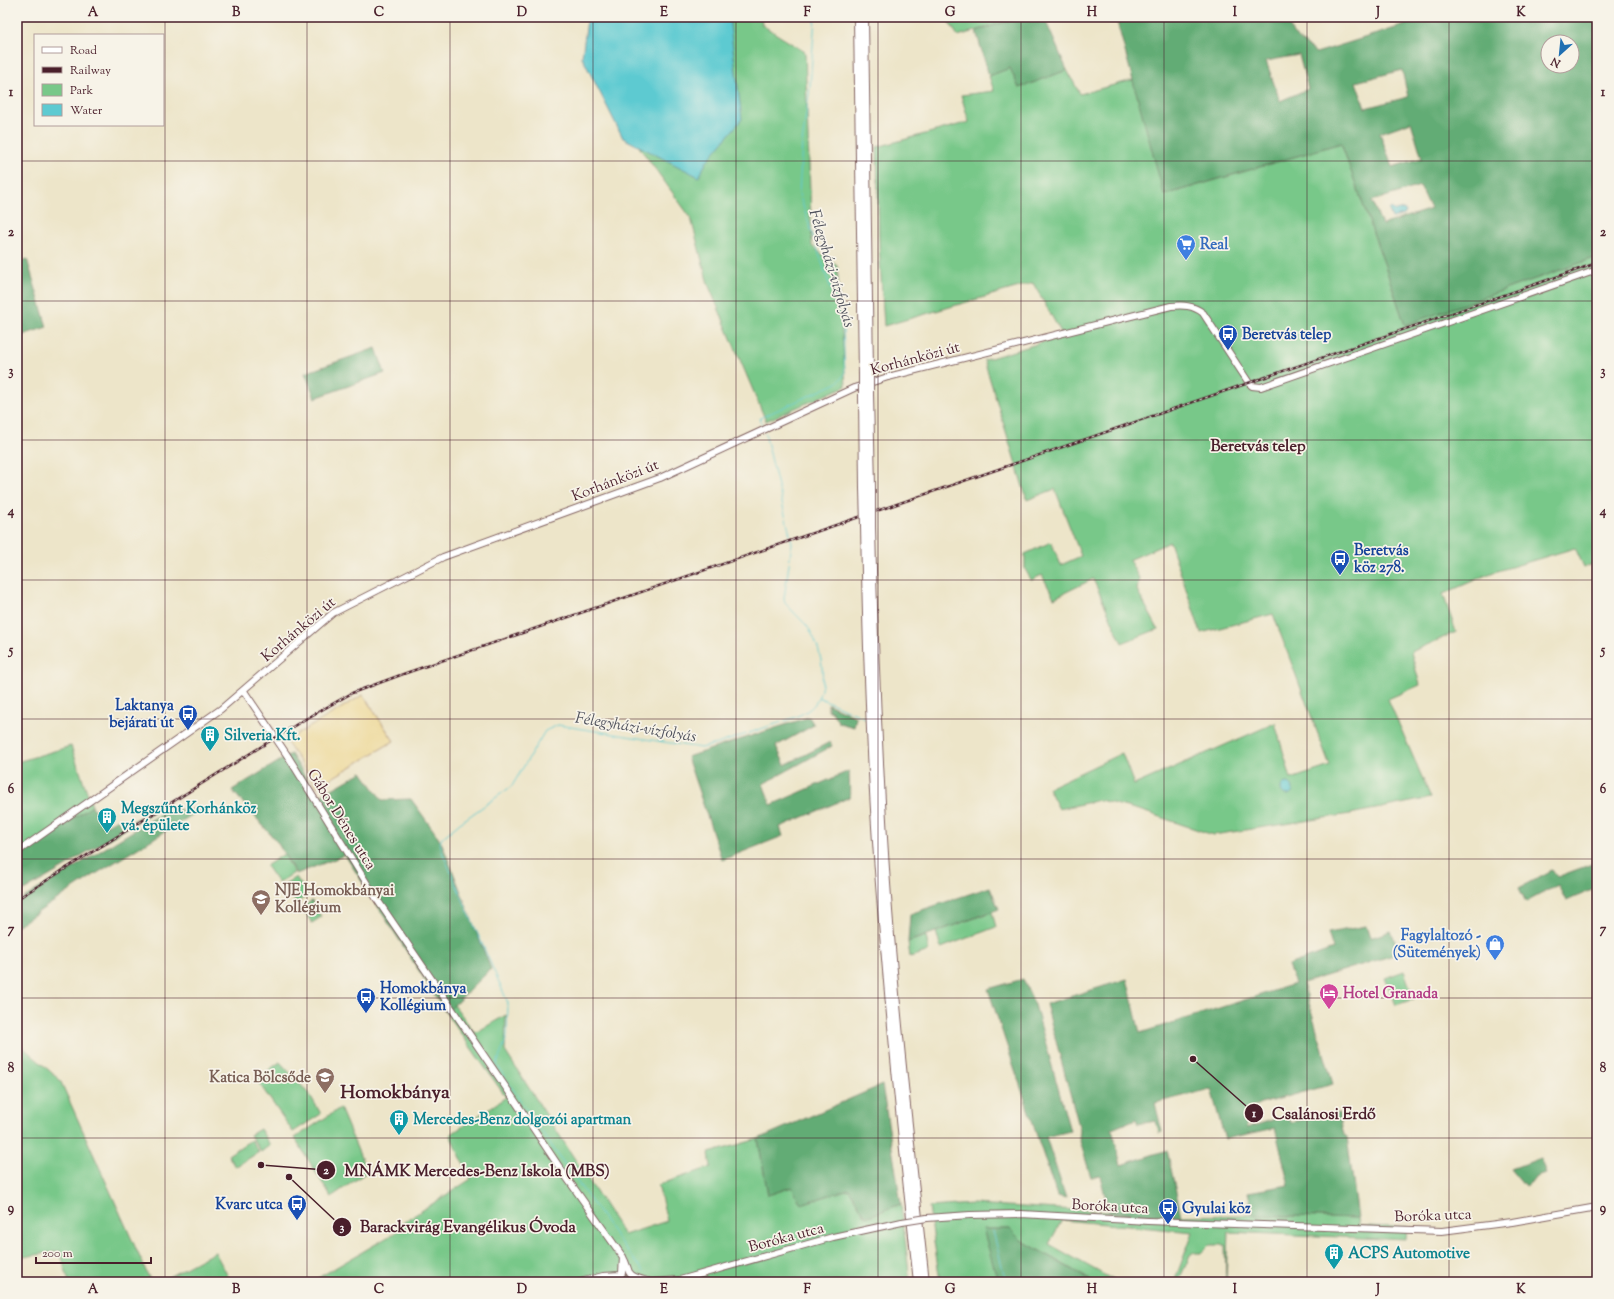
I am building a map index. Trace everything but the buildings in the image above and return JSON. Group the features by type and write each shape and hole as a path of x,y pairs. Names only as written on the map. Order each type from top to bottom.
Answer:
{"highway":[{"path":"858,17 866,374"},
{"path":"864,17 866,396 871,730 877,840 897,1078 918,1282"},
{"path":"868,526 884,856 903,1078 925,1282"}],"street":[{"name":"Korhánközi út","path":"17,852 222,709 323,621 346,605 443,557 660,478 844,392 873,382 1182,305 1195,308 1207,317 1249,383 1252,386 1260,387 1597,270"},
{"name":"Gábor Dénes utca","path":"244,691 290,758 376,898 562,1171 623,1256 632,1277"},
{"name":"Boróka utca","path":"649,1282 680,1280 839,1236 927,1218 1009,1214 1148,1222 1442,1231 1512,1222 1597,1207"},
{"path":"597,1278 611,1278 618,1282 621,1274 623,1256"},
{"path":"580,1282 621,1274"},
{"name":"Boróka utca","path":"621,1274 652,1282"}],"green space":[{"path":"601,17 761,17 762,25 805,52 812,246 837,266 846,386 766,421 708,284 691,218 621,122"},
{"path":"946,17 1022,17 958,36"},
{"path":"1022,17 1044,17 1067,70 1019,88 1010,68 989,76 976,31"},
{"path":"1286,17 1293,34 1316,53 1405,25 1409,17 1597,17 1597,257 1405,325 1341,143 1164,195 1116,18","holes":["1299,55 1308,89 1280,101 1266,61","1402,70 1408,97 1365,108 1356,82","1411,122 1422,158 1392,167 1380,133","1420,186 1431,209 1382,225 1372,201"]},
{"path":"1010,68 1019,88 1067,70 1080,94 1133,80 1165,195 1341,143 1405,325 1597,257 1597,563 1584,567 1575,548 1491,573 1443,594 1456,632 1411,652 1420,685 1388,699 1431,798 1350,814 1213,835 1142,811 1100,800 1059,809 1048,788 1122,753 1134,785 1275,723 1291,779 1330,766 1273,614 1201,633 1170,542 1129,560 1139,578 1137,590 1158,629 1122,643 1093,579 1054,598 1042,575 1031,580 1025,569 1025,554 1051,542 1061,565 1081,556 1055,489 1027,500 984,360 1063,336 1033,283 884,326 879,245 877,147 969,122 961,95 994,91 989,76"},
{"path":"27,259 47,327 17,337 17,262"},
{"path":"376,348 385,373 315,398 305,373"},
{"path":"828,704 856,717 854,727 839,723 832,712 828,710"},
{"path":"809,717 814,725 776,746 785,765 830,742 832,746 763,784 771,805 849,771 850,797 780,827 783,836 722,860 687,757"},
{"path":"71,746 92,806 17,857 17,762"},
{"path":"291,754 318,797 362,772 382,800 411,799 442,844 491,969 446,1013 345,855 296,874 277,842 232,790"},
{"path":"163,803 165,805 17,895 17,857 92,806 107,825 117,819 123,827"},
{"path":"169,809 200,810 94,875 17,926 17,902"},
{"path":"284,854 294,873 278,883 266,866"},
{"path":"1597,862 1597,888 1566,901 1558,885 1526,902 1519,888 1552,870 1557,877"},
{"path":"296,877 308,895 296,903 284,884"},
{"path":"990,887 999,909 908,942 910,914"},
{"path":"312,901 321,917 312,923 302,907"},
{"path":"992,912 996,927 941,948 936,932"},
{"path":"1366,926 1370,938 1391,931 1400,953 1303,983 1333,1084 1250,1107 1246,1128 1289,1115 1291,1122 1339,1113 1344,1135 1347,1137 1358,1218 1253,1215 1248,1192 1289,1185 1275,1128 1225,1139 1211,1089 1155,1103 1162,1132 1159,1133 1156,1121 1138,1124 1136,1119 1112,1129 1121,1165 1167,1150 1181,1216 1109,1211 1100,1176 1091,1177 1079,1138 1080,1130 1046,1004 1127,979 1140,1033 1295,984 1288,965 1333,949 1328,933"},
{"path":"926,936 929,951 910,957 908,942"},
{"path":"1404,971 1414,999 1396,1005 1385,978"},
{"path":"1023,979 1035,1005 1070,1131 1046,1137 1066,1198 1057,1196 988,989"},
{"path":"454,1005 475,1033 506,1015 505,1051 624,1235 667,1221 658,1185 711,1167 709,1153 758,1139 768,1195 792,1187 801,1204 849,1189 866,1217 901,1204 910,1282 311,1282 398,1231 404,1222 471,1179 450,1135 506,1097 446,1013"},
{"path":"17,1042 60,1080 151,1282 69,1282 60,1251 17,1258"},
{"path":"280,1062 310,1095 321,1114 293,1132 256,1079"},
{"path":"882,1085 901,1204 866,1217 849,1189 801,1204 792,1187 768,1195 758,1139"},
{"path":"340,1108 367,1172 331,1197 295,1138"},
{"path":"260,1129 270,1145 261,1152 250,1135"},
{"path":"251,1140 259,1152 235,1167 228,1155"},
{"path":"1540,1158 1546,1173 1540,1175 1525,1186 1511,1169"},
{"path":"972,1204 1181,1216 1253,1215 1358,1218 1359,1226 1407,1227 1406,1240 1228,1232 1226,1282 1225,1245 1209,1245 1201,1253 1194,1253 1190,1256 1178,1282 1174,1282 1193,1232 1062,1220 1049,1244 1117,1282 1094,1282 1021,1240 1010,1229 984,1229 998,1282 940,1282 929,1207"},
{"path":"983,1229 1010,1229 1021,1240 1093,1282 998,1282"},
{"path":"215,1252 231,1282 159,1282"}],"sand":[{"path":"363,695 394,741 317,787 286,741"}],"water":[{"path":"582,17 729,17 742,119 707,161 699,177 623,138 582,57 587,20"},
{"path":"1391,208 1395,211 1404,209 1406,212 1404,215 1392,218 1389,210"},
{"path":"1285,783 1289,783 1293,789 1289,795 1285,795 1281,791 1281,787"}],"waterway":[{"name":"Félegyházi-vízfolyás","path":"763,428 760,418 837,383 845,374 843,325 799,194 802,143 810,87 815,17"},
{"name":"Félegyházi-vízfolyás","path":"644,1272 618,1239 536,1124 498,1067 497,1064 507,1037 508,1003 443,854 440,843 442,838 460,823 512,786 545,731 558,725 701,748 796,717 814,705 822,686 822,665 820,654 812,634 807,626 785,603 784,599 792,543 765,433"},
{"path":"818,697 865,718"},
{"path":"993,1231 1006,1282"}],"railway":[{"path":"17,899 302,721 352,693 406,673 1597,263"}],"place":[{"name":"Real","path":"1186,261"},
{"name":"Beretvás telep","path":"1228,351"},
{"name":"Beretvás köz 278.","path":"1340,576"},
{"name":"Laktanya bejárati út","path":"188,731"},
{"name":"Silveria Kft.","path":"210,752"},
{"name":"Megszűnt Korhánköz vá. épülete","path":"107,834"},
{"name":"NJE Homokbányai Kollégium","path":"261,916"},
{"name":"Fagylaltozó - (Sütemények)","path":"1495,961"},
{"name":"Hotel Granada","path":"1329,1010"},
{"name":"Homokbánya Kollégium","path":"366,1014"},
{"name":"Csalánosi Erdő","path":"1193,1059"},
{"name":"Katica Bölcsőde","path":"325,1094"},
{"name":"Mercedes-Benz dolgozói apartman","path":"399,1136"},
{"name":"MNÁMK Mercedes-Benz Iskola (MBS)","path":"261,1165"},
{"name":"Barackvirág Evangélikus Óvoda","path":"289,1177"},
{"name":"Kvarc utca","path":"297,1221"},
{"name":"Gyulai köz","path":"1168,1225"},
{"name":"ACPS Automotive","path":"1334,1270"}],"district":[{"name":"Beretvás telep","path":"1258,445"},
{"name":"Homokbánya","path":"395,1091"}]}
